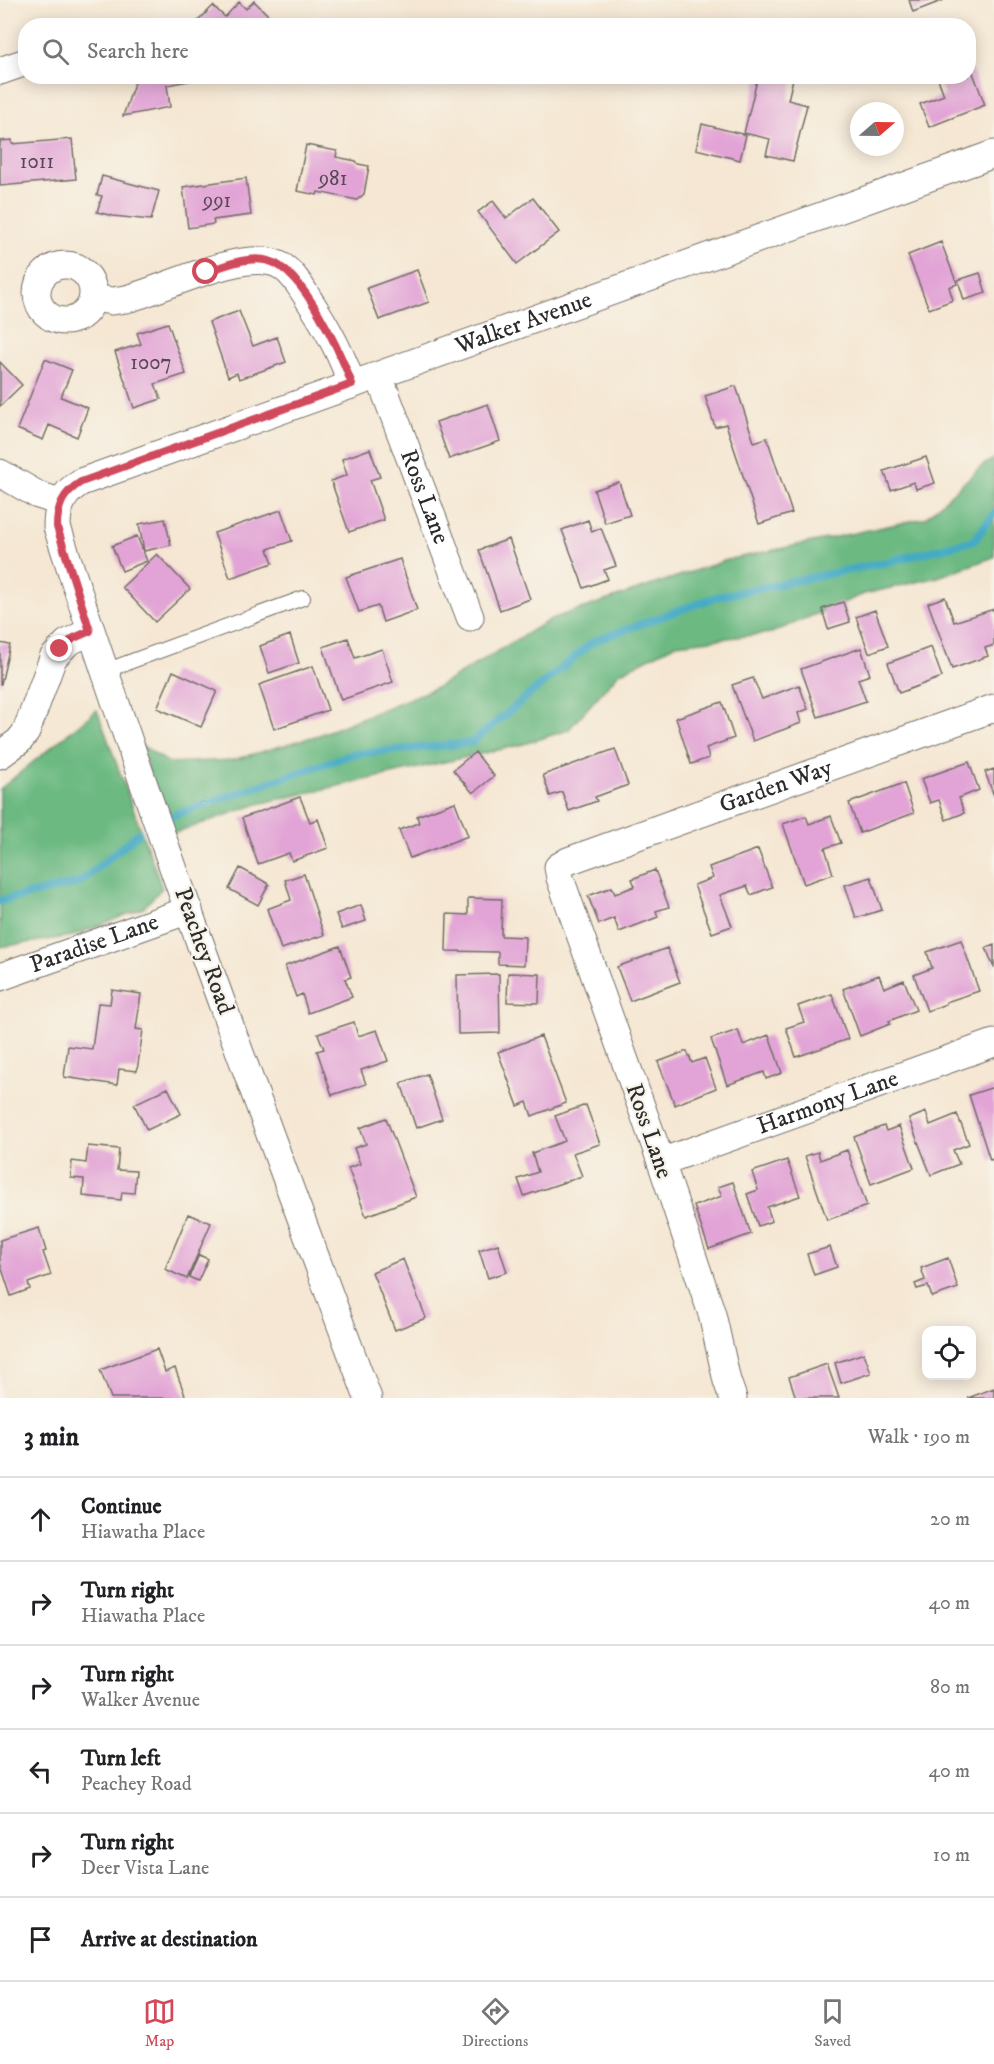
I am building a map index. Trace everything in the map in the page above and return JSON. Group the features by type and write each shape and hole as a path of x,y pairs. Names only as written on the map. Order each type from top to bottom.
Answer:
{"street":[{"path":"0,71 18,65"},
{"name":"Walker Avenue","path":"60,501 70,488 81,482 994,154"},
{"path":"93,298 112,301 126,299 230,264 268,260 283,267 294,277 334,342 352,384"},
{"name":"Ross Lane","path":"379,376 470,617"},
{"path":"0,473 38,495 60,501"},
{"name":"Peachey Road","path":"60,501 57,527 90,631 189,910 368,1398"},
{"path":"0,755 27,732 53,658 67,643 90,631"},
{"name":"Garden Way","path":"558,867 568,861 994,708"},
{"name":"Ross Lane","path":"558,867 712,1314 733,1398"},
{"name":"Paradise Lane","path":"0,977 189,910"},
{"name":"Harmony Lane","path":"661,1162 994,1043"}],"lane":[{"path":"105,670 303,598"}],"green space":[{"path":"994,459 994,557 938,577 864,594 771,633 676,644 619,673 568,730 520,745 258,804 166,836 141,745 169,763 233,760 319,735 438,687 551,619 727,560 925,518 983,465"},
{"path":"97,710 162,888 143,908 73,936 0,947 0,789"}],"building":[{"path":"909,0 944,0 913,12"},
{"path":"254,1 269,16 267,18 201,18 213,6 225,17 239,2 246,9"},
{"path":"976,81 985,105 929,127 920,104 944,95 940,84 976,84"},
{"path":"134,84 172,84 167,85 170,107 123,116"},
{"path":"756,84 792,84 788,100 807,105 793,161 766,155 770,139 744,133"},
{"path":"702,124 746,135 740,160 696,149"},
{"path":"72,139 76,179 0,186 0,141 12,140 12,144"},
{"path":"306,145 337,151 336,157 369,166 364,194 357,200 318,192 317,195 297,191"},
{"path":"102,176 159,191 151,220 97,212 102,196 97,195"},
{"path":"246,178 251,215 213,220 214,224 188,228 183,187"},
{"path":"533,198 559,232 517,264 478,212 493,201 506,218"},
{"path":"941,242 957,284 949,287 953,300 929,309 908,255"},
{"path":"417,270 429,302 379,320 367,288"},
{"path":"980,273 986,293 964,300 958,280"},
{"path":"239,311 253,346 277,337 286,362 239,379 237,373 228,377 209,322"},
{"path":"168,323 186,374 155,384 161,399 134,408 115,352 141,344 137,333"},
{"path":"45,359 72,370 61,397 88,408 77,437 49,425 43,440 17,429"},
{"path":"0,362 22,385 0,406"},
{"path":"736,386 754,442 767,438 792,513 759,524 726,424 715,427 705,396"},
{"path":"488,404 500,441 449,459 436,422"},
{"path":"370,449 380,477 370,480 384,520 349,532 331,481 347,475 342,459"},
{"path":"926,457 935,483 916,489 914,482 891,490 884,471"},
{"path":"619,482 630,515 605,523 594,490"},
{"path":"281,510 292,541 268,549 273,563 230,578 214,533"},
{"path":"165,519 171,545 144,551 139,524"},
{"path":"588,520 592,532 601,528 616,566 604,570 608,579 584,588 562,530"},
{"path":"137,536 147,561 122,571 112,546"},
{"path":"509,539 530,599 500,610 479,550"},
{"path":"157,554 190,589 155,622 122,587"},
{"path":"400,559 417,610 383,622 378,606 359,612 346,577"},
{"path":"945,597 954,622 994,609 994,645 985,648 988,656 952,669 928,603"},
{"path":"843,602 850,622 828,629 822,609"},
{"path":"875,610 888,646 869,653 856,617"},
{"path":"290,635 299,663 269,673 260,646"},
{"path":"348,638 355,658 382,649 393,682 341,700 323,647"},
{"path":"0,643 10,645 1,684 0,684"},
{"path":"931,647 942,677 899,693 888,663"},
{"path":"861,648 870,675 858,679 866,701 818,717 801,669"},
{"path":"313,666 328,710 274,729 259,685"},
{"path":"173,671 217,691 201,727 157,708"},
{"path":"753,678 762,699 799,685 808,709 798,713 801,723 753,741 732,685"},
{"path":"722,702 734,738 706,748 709,758 691,764 676,718"},
{"path":"615,749 628,785 595,797 597,801 569,811 562,792 550,796 543,775"},
{"path":"475,752 494,776 473,793 453,770"},
{"path":"969,762 979,790 959,798 964,813 946,820 939,800 930,803 921,779"},
{"path":"994,769 994,796 985,772"},
{"path":"904,783 914,813 860,833 849,803"},
{"path":"300,797 310,822 318,819 328,848 292,861 289,853 258,864 242,818"},
{"path":"455,802 468,836 410,858 399,830 419,823 417,816"},
{"path":"806,816 809,824 831,816 841,843 825,848 833,874 804,884 783,824"},
{"path":"758,849 772,887 751,895 747,886 720,895 732,926 712,933 694,885 713,878 709,867"},
{"path":"240,868 269,884 258,905 229,889"},
{"path":"655,870 669,907 656,911 658,917 619,932 614,918 599,924 588,896 612,887 615,894 635,886 632,879"},
{"path":"304,874 324,935 281,949 267,909 291,900 285,880"},
{"path":"871,877 882,910 856,918 845,885"},
{"path":"468,898 502,899 501,936 525,937 524,965 498,964 498,952 446,951 447,914 468,915"},
{"path":"361,905 366,921 342,929 336,914"},
{"path":"961,940 979,991 927,1011 914,975 932,968 927,952"},
{"path":"994,945 994,968 986,948"},
{"path":"340,946 351,977 345,979 352,997 308,1013 302,994 296,997 285,966"},
{"path":"667,948 680,982 630,1001 617,967"},
{"path":"508,973 540,974 539,1003 507,1002"},
{"path":"499,974 500,1033 458,1034 457,975"},
{"path":"879,975 884,988 904,980 916,1010 860,1036 843,989"},
{"path":"112,990 141,994 136,1029 143,1030 137,1071 119,1069 117,1085 64,1077 68,1046 92,1049 98,1003 110,1004"},
{"path":"832,994 848,1039 796,1057 786,1028 804,1022 798,1006"},
{"path":"354,1022 358,1036 377,1030 388,1061 361,1070 366,1084 332,1095 317,1051 324,1049 318,1034"},
{"path":"738,1030 743,1045 769,1035 782,1073 766,1079 764,1072 727,1085 711,1039"},
{"path":"541,1036 566,1103 532,1116 527,1102 518,1106 498,1052"},
{"path":"687,1051 692,1063 705,1058 716,1088 675,1105 658,1062"},
{"path":"427,1074 442,1119 416,1128 401,1083"},
{"path":"994,1087 994,1159 990,1160 969,1095"},
{"path":"168,1088 181,1114 147,1130 134,1104"},
{"path":"586,1105 600,1144 573,1153 582,1176 524,1196 518,1179 538,1172 532,1153 565,1141 555,1116"},
{"path":"926,1112 930,1125 957,1114 969,1144 953,1150 959,1164 931,1175 909,1119"},
{"path":"386,1118 416,1197 366,1216 348,1168 360,1164 354,1148 366,1144 360,1128"},
{"path":"884,1126 886,1131 899,1126 914,1168 871,1184 854,1137"},
{"path":"88,1146 119,1149 117,1170 136,1171 134,1193 122,1192 121,1200 83,1196 84,1179 71,1178 72,1161 86,1163"},
{"path":"847,1150 867,1206 827,1220 805,1156 818,1152 820,1160"},
{"path":"787,1160 800,1196 767,1207 772,1221 758,1226 747,1194 758,1190 752,1172"},
{"path":"733,1182 751,1234 709,1249 694,1206 722,1196 718,1187"},
{"path":"188,1214 211,1223 187,1279 165,1269"},
{"path":"39,1228 46,1251 43,1252 51,1275 28,1283 30,1289 11,1296 0,1263 0,1240"},
{"path":"498,1244 507,1272 488,1278 479,1250"},
{"path":"830,1247 837,1267 814,1275 807,1254"},
{"path":"199,1255 208,1259 198,1281 189,1277"},
{"path":"948,1258 958,1288 932,1297 928,1286 917,1289 915,1284 925,1280 921,1268"},
{"path":"403,1259 426,1318 395,1330 372,1272"},
{"path":"157,1349 165,1372 175,1368 186,1398 111,1398 100,1370"},
{"path":"864,1353 871,1373 841,1383 835,1363"},
{"path":"827,1364 839,1398 796,1398 789,1377"},
{"path":"994,1388 994,1398 968,1398"}],"waterway":[{"path":"171,816 353,754 471,743 594,641 716,597 887,562 975,540 994,513"},
{"path":"0,901 79,883 139,833"}],"route":[{"path":"60,649 74,638 90,631 57,527 60,501 70,488 81,482 352,384 345,365 321,319 294,277 283,267 268,260 252,260 206,272"}]}
